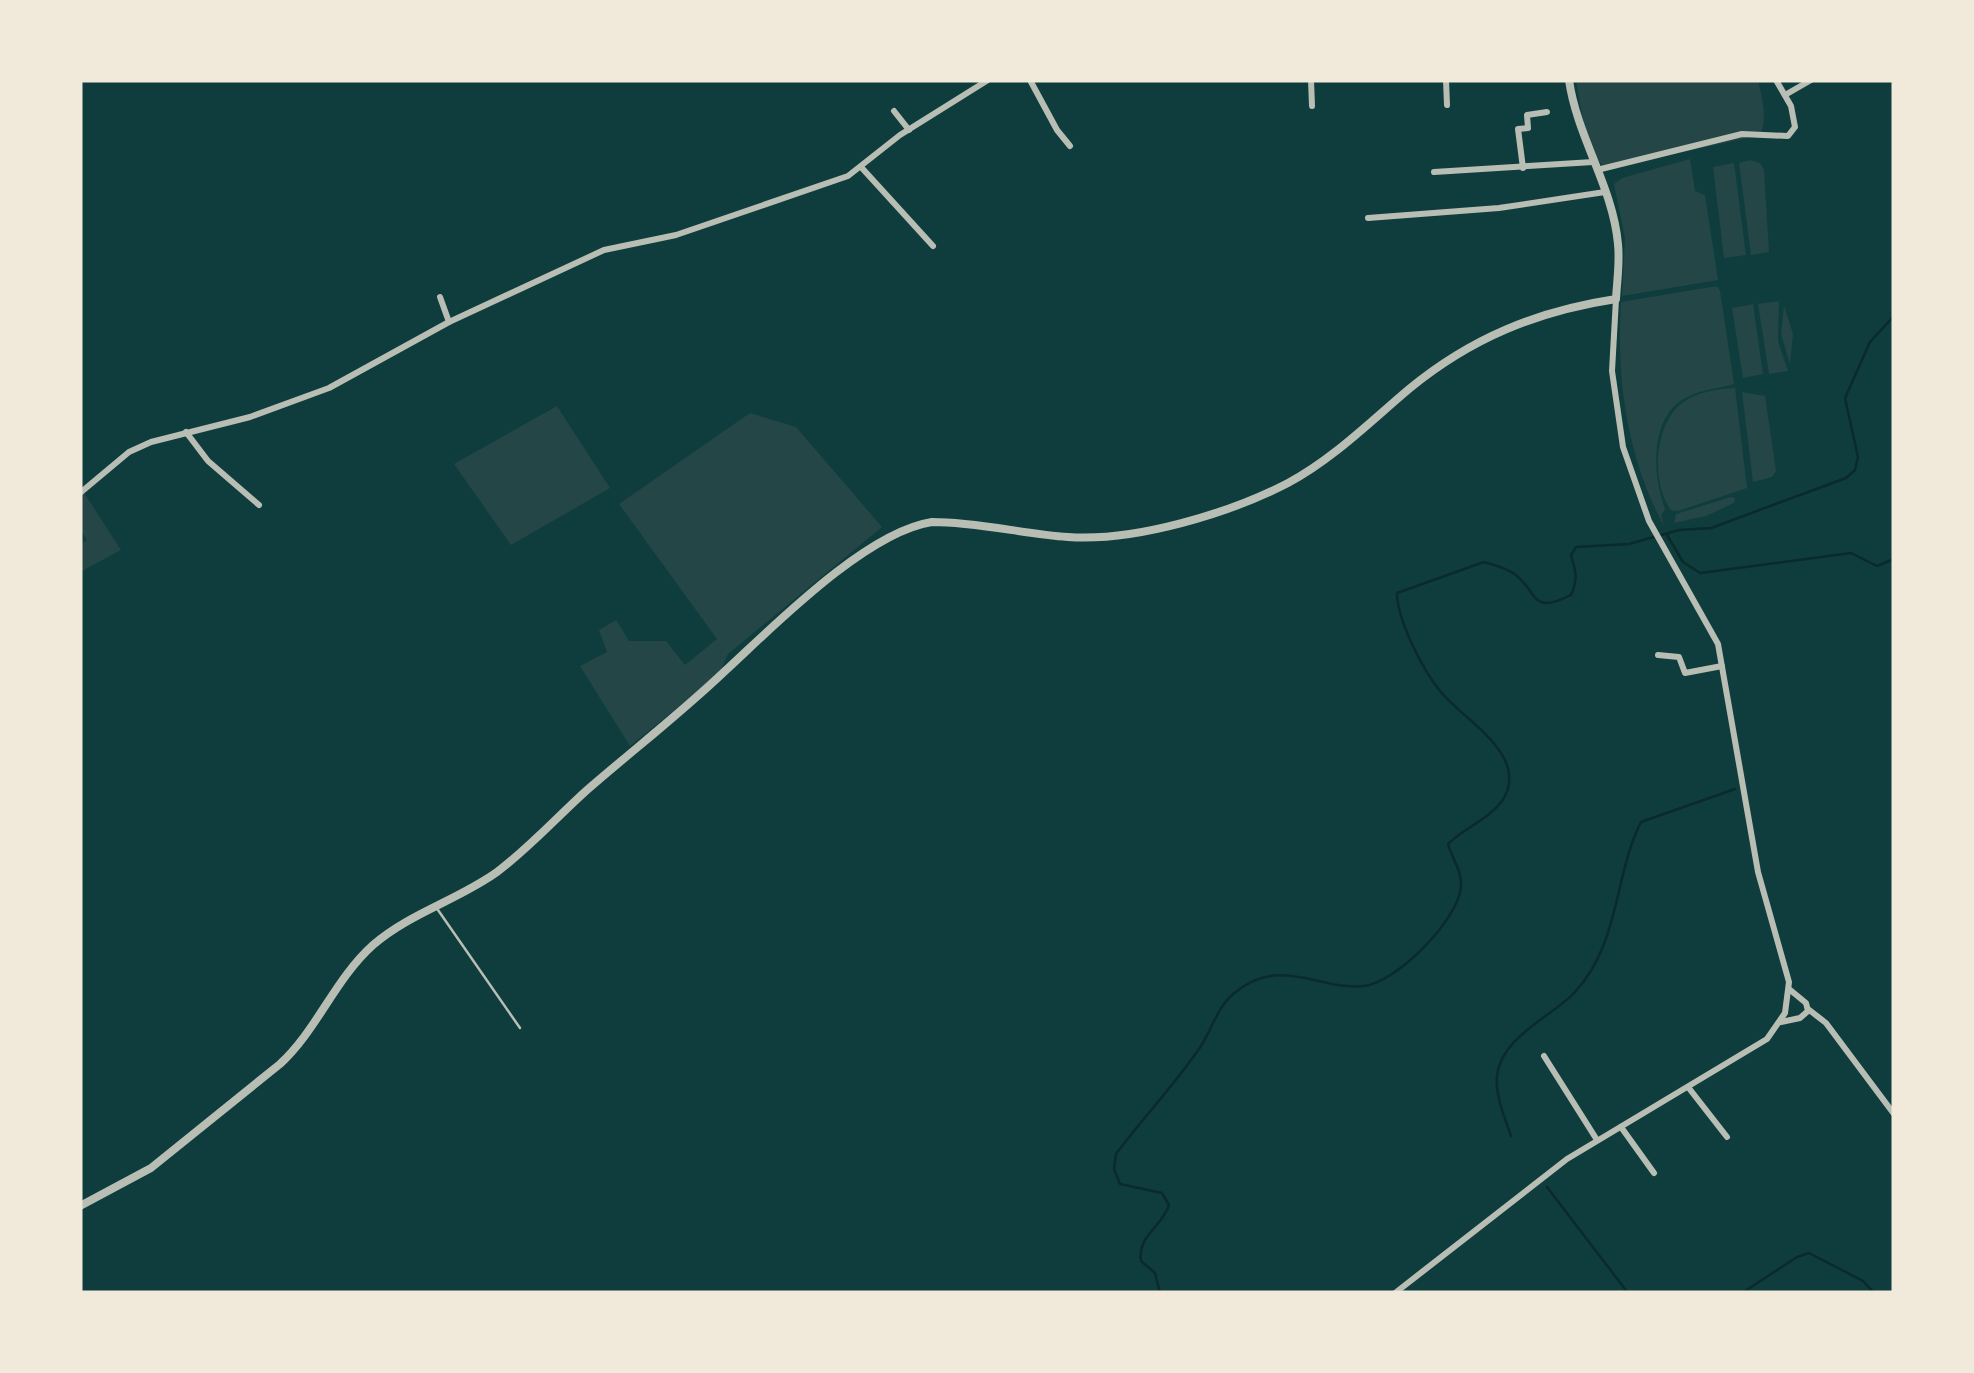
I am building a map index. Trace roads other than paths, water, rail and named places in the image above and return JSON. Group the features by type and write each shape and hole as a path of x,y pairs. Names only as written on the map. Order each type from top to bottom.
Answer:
{"street":[{"path":"80,493 129,452 186,432 250,417 329,388 449,322 604,250 676,235 848,176 909,130 988,80"},
{"path":"1030,80 1070,146"},
{"path":"1311,80 1312,106"},
{"path":"1446,80 1448,105"},
{"path":"1395,1293 1597,1140 1767,1039 1781,1022 1790,990 1758,872 1722,666 1709,624 1658,537 1630,474 1618,424 1612,370 1619,246 1605,192 1583,138 1569,80"},
{"path":"1434,172 1595,166 1742,134 1788,136 1796,127 1794,115 1776,80"},
{"path":"1785,95 1810,80"},
{"path":"894,112 909,130"},
{"path":"1524,168 1518,130 1528,128 1527,116 1548,112"},
{"path":"861,167 933,246"},
{"path":"1368,218 1499,208 1605,192"},
{"path":"440,297 449,322"},
{"path":"80,1206 151,1168 280,1064 294,1052 350,969 371,946 392,930 481,882 515,857 724,673 778,620 901,530 915,524 948,522 1040,535 1099,538 1168,527 1288,483 1427,376 1491,334 1549,312 1616,299"},
{"path":"186,432 208,460 260,504"},
{"path":"1658,655 1680,657 1686,672 1722,666"},
{"path":"1790,990 1826,1023 1894,1114"},
{"path":"1781,1022 1800,1018 1808,1009"},
{"path":"1544,1056 1597,1140"},
{"path":"1688,1087 1727,1137"},
{"path":"1621,1127 1654,1174"}],"lane":[{"path":"435,906 520,1028"}],"waterway":[{"path":"1160,1293 1155,1273 1141,1261 1141,1252 1169,1205 1162,1193 1120,1184 1114,1169 1116,1154 1191,1060 1233,994 1251,982 1283,975 1364,986 1393,973 1424,947 1449,916 1461,887 1448,844 1496,808 1509,785 1502,754 1450,702 1426,671 1406,630 1397,593 1484,562 1512,573 1542,602 1558,601 1573,590 1571,555 1576,547 1629,544 1679,530 1711,528 1846,478 1855,470 1858,457 1845,398 1870,342 1894,316"},
{"path":"1667,535 1683,562 1700,573 1851,553 1877,566 1894,559"},
{"path":"1511,1136 1498,1091 1500,1062 1517,1039 1574,993 1589,974 1608,932 1641,822 1735,789"},
{"path":"1547,1187 1628,1293"},
{"path":"1742,1293 1809,1253 1863,1281 1874,1293"}]}
